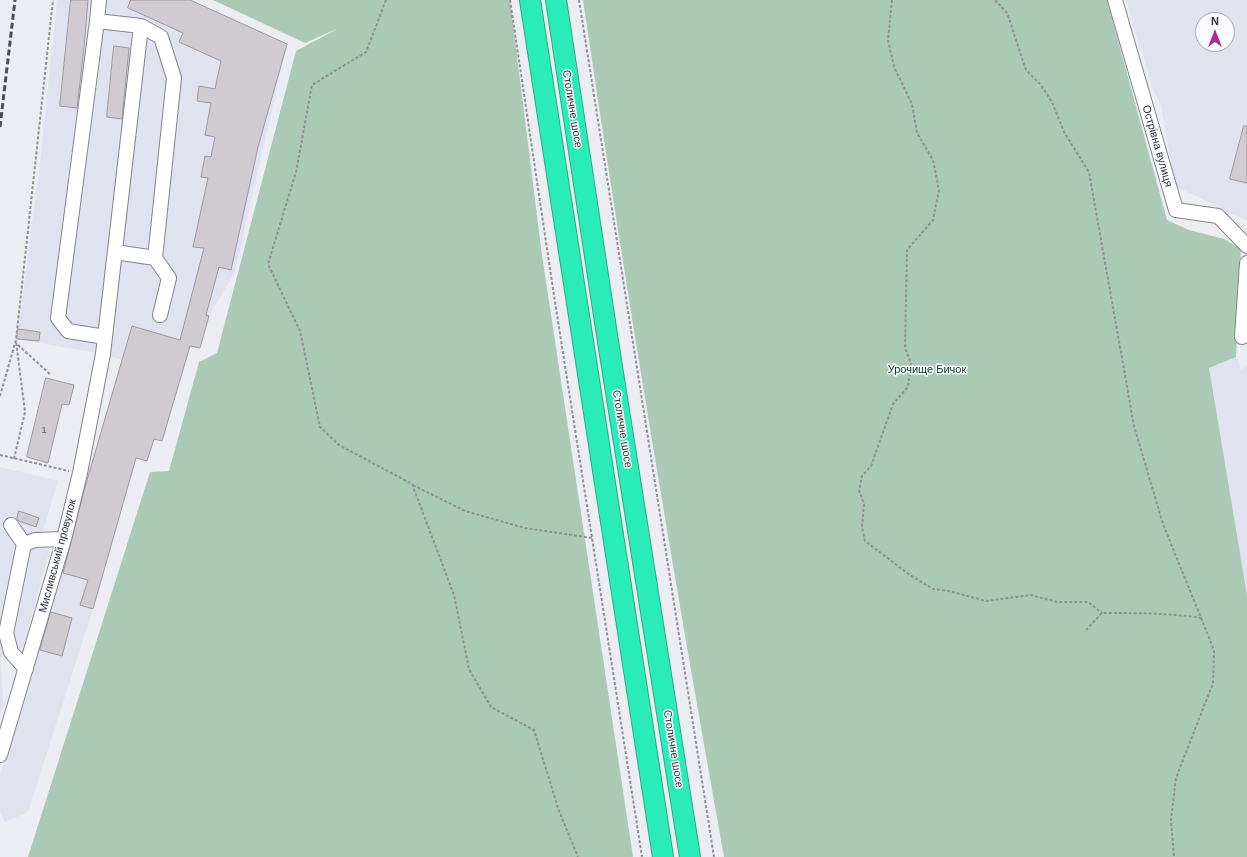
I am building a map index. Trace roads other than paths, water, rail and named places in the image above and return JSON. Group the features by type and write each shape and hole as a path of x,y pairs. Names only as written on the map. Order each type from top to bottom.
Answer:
{"highway":[{"path":"530,0 663,857"},
{"name":"Столичне шосе","path":"556,0 609,348 690,857"}],"lane":[{"path":"99,0 58,318 68,331 105,337"},
{"name":"Острівна вулиця","path":"1115,0 1176,210 1218,216 1247,246"},
{"path":"97,21 141,26 161,37 174,78 155,258 170,278 160,315"},
{"name":"Мисливський провулок","path":"0,756 64,539 80,473 103,354 141,26"},
{"path":"115,252 155,258"},
{"path":"1242,337 1247,263"},
{"path":"11,525 24,544 6,633 11,652 26,669"},
{"path":"24,544 35,540 64,539"}],"railway":[{"path":"0,127 15,0"}],"park label":[{"name":"Урочище Бичок","path":"927,370"}]}
